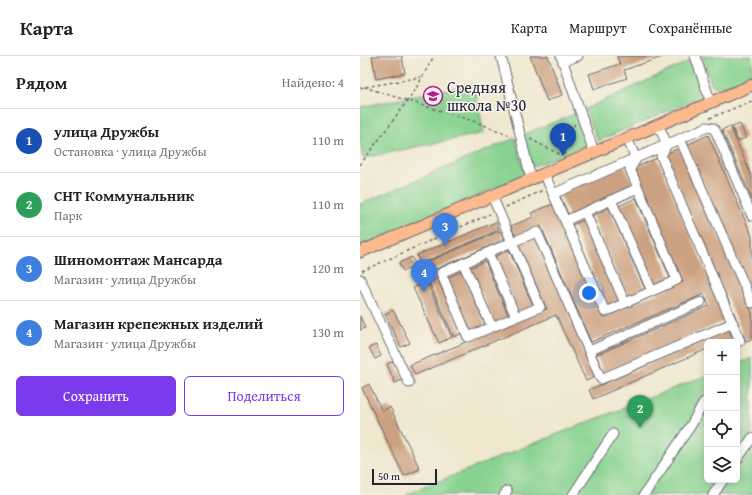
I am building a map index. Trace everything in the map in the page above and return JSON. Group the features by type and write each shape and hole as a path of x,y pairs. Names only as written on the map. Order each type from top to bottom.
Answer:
{"main road":[{"path":"360,252 752,85"}],"lane":[{"path":"501,56 517,135 531,179"},
{"path":"578,56 562,58 594,152"},
{"path":"695,56 711,102"},
{"path":"658,125 667,144"},
{"path":"553,194 636,159 706,127 713,128 752,216"},
{"path":"627,138 636,159"},
{"path":"680,139 752,303"},
{"path":"667,144 661,156 739,339"},
{"path":"544,173 605,312 677,280 630,169 636,159"},
{"path":"565,221 638,188"},
{"path":"492,196 512,242 540,307 468,337 441,273 512,242 537,232 601,379 733,323"},
{"path":"611,200 652,291"},
{"path":"585,212 625,303"},
{"path":"488,253 516,317"},
{"path":"463,263 492,327"},
{"path":"360,279 409,383"},
{"path":"589,351 701,302"},
{"path":"644,495 692,425 704,402"},
{"path":"573,495 613,434"},
{"path":"740,456 752,438"},
{"path":"713,495 721,483"}],"path":[{"path":"360,165 408,100 434,56"},
{"path":"360,88 422,77"},
{"path":"364,87 517,135 563,156 579,110"},
{"path":"732,110 752,101"}],"green space":[{"path":"702,56 752,56 752,76 717,89 711,83"},
{"path":"692,60 704,96 598,141 585,109"},
{"path":"474,84 484,133 363,158 360,141 360,107"},
{"path":"577,113 587,145 531,167 522,135"},
{"path":"515,138 525,175 360,246 360,204"},
{"path":"752,358 752,495 406,495 704,376 704,483 740,483 740,363"}],"building":[{"path":"372,56 402,56 405,73 376,79"},
{"path":"530,56 548,56 562,95 547,101"},
{"path":"665,56 624,70 627,78 594,89 589,74 620,64 617,57"},
{"path":"740,124 746,138 738,141 732,127"},
{"path":"730,126 752,177 752,199 722,130"},
{"path":"708,135 752,236 752,294 687,145"},
{"path":"680,148 752,313 752,339 746,341 665,154"},
{"path":"657,158 727,320 604,373 596,355 709,306 704,294 591,342 541,226 516,237 511,226 533,217 531,213 553,204 602,317 683,282 634,168"},
{"path":"624,165 635,189 570,218 559,194"},
{"path":"636,198 671,280 654,287 619,206"},
{"path":"609,208 646,291 628,299 592,216"},
{"path":"584,220 620,302 608,307 572,225"},
{"path":"496,222 499,230 420,264 417,255"},
{"path":"500,231 504,240 424,274 420,265"},
{"path":"535,237 569,313 571,323 595,377 586,381 556,315 415,375 410,365 547,309 518,245"},
{"path":"509,250 533,306 519,312 494,257"},
{"path":"412,257 416,266 403,271 399,263"},
{"path":"485,261 509,317 495,323 470,268"},
{"path":"462,271 486,327 471,333 447,278"},
{"path":"437,278 462,333 454,337 429,282"},
{"path":"427,282 452,337 439,343 413,288"},
{"path":"393,310 410,343 401,347 385,314"},
{"path":"360,316 365,328 360,330"},
{"path":"729,330 734,339 708,339"},
{"path":"704,341 704,350 593,399 589,390"},
{"path":"376,345 381,356 375,359 369,348"},
{"path":"394,361 404,379 395,383 387,364"},
{"path":"369,384 382,411 390,407 420,469 404,476 362,388"}],"place":[{"name":"Средняя школа №30","path":"433,96"},
{"name":"улица Дружбы","path":"563,156"},
{"name":"Шиномонтаж Мансарда","path":"445,246"},
{"name":"Магазин крепежных изделий","path":"424,292"},
{"name":"СНТ Коммунальник","path":"640,428"}]}
